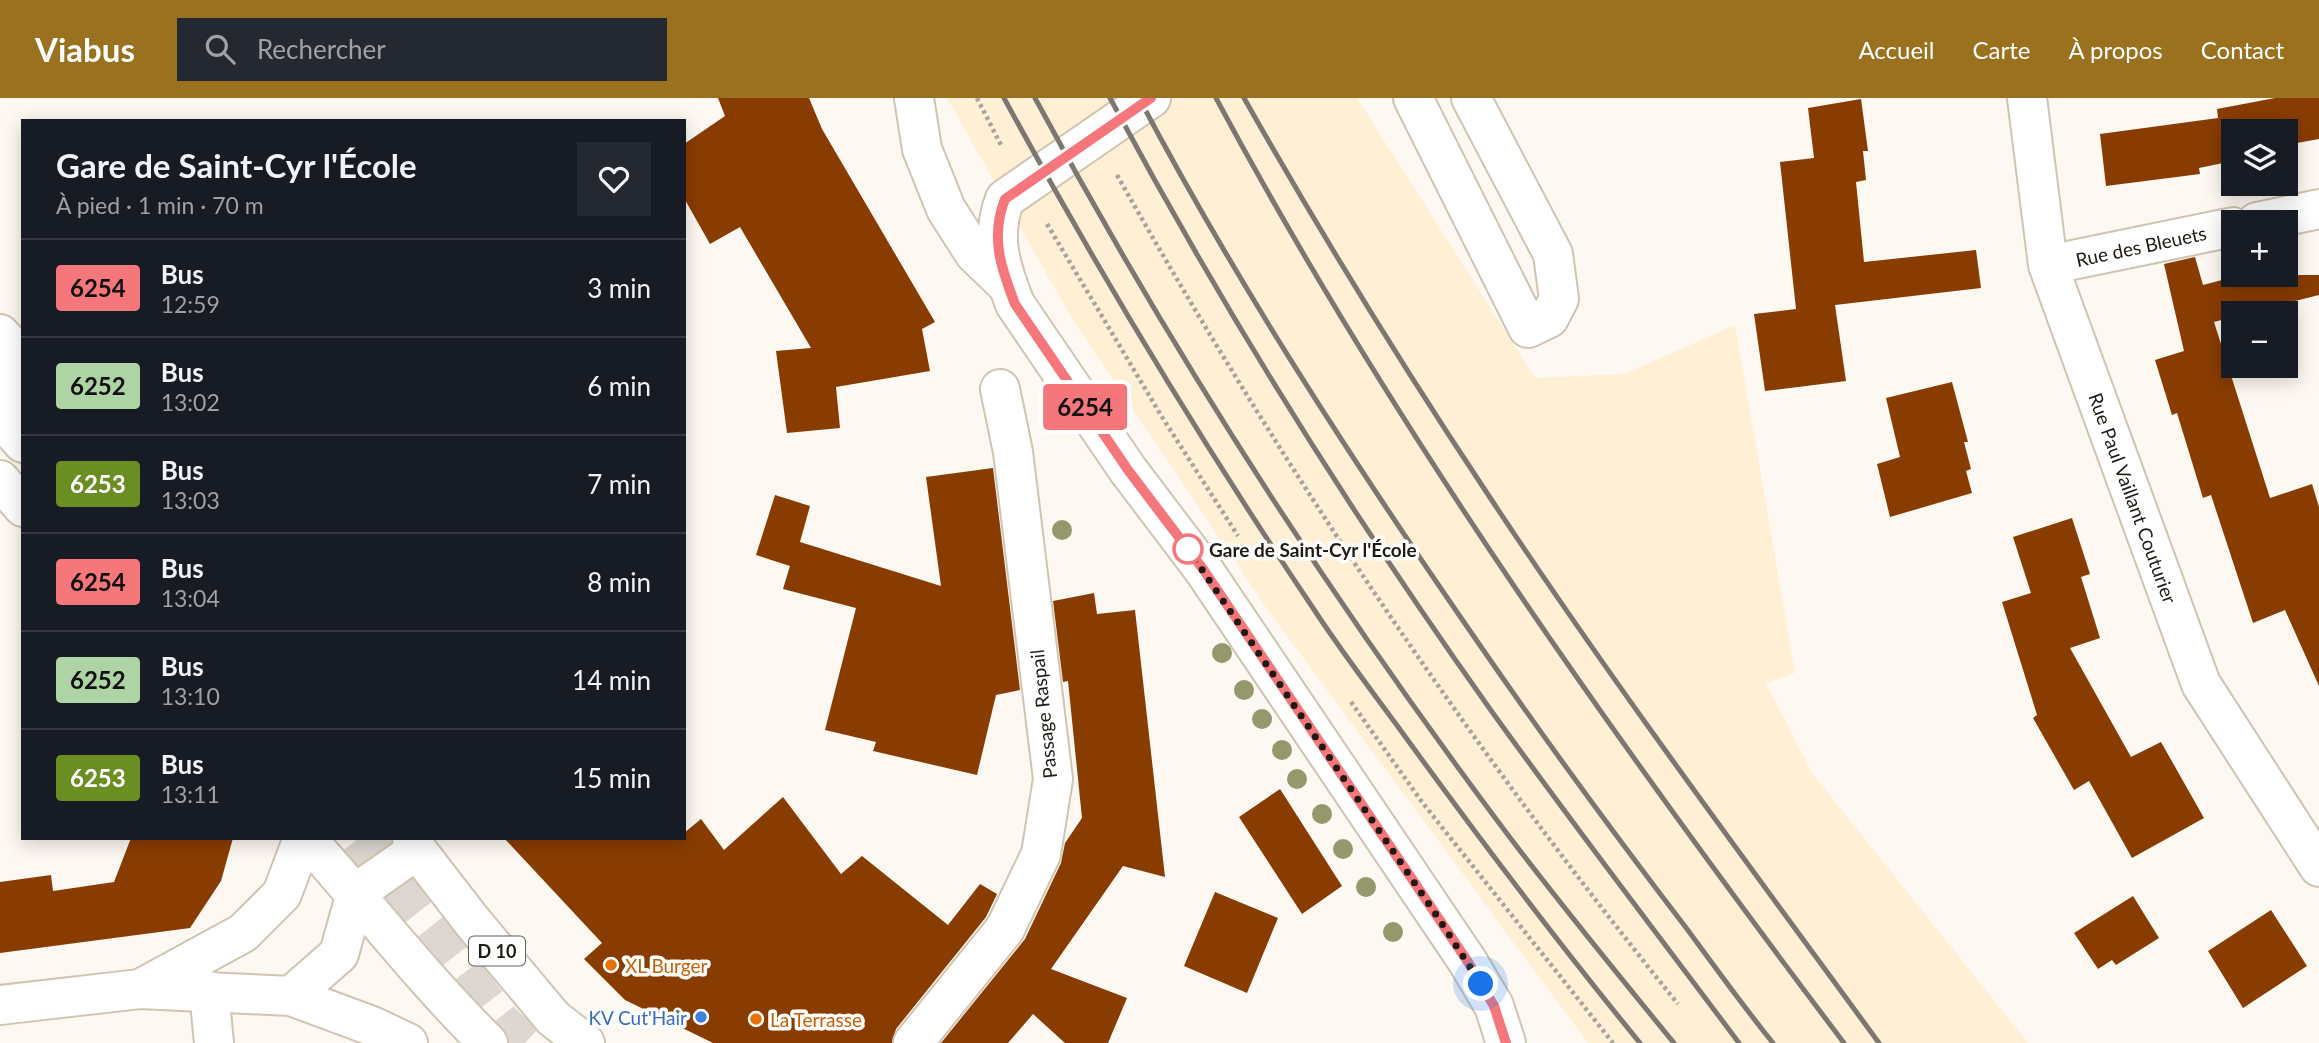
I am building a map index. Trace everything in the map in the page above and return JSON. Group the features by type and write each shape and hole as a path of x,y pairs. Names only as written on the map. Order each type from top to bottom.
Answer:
{"street":[{"path":"914,98 922,149 946,209 974,253 1008,286"},
{"path":"1151,98 1005,199 1000,211 997,235 999,259 1008,286 1015,304 1120,459 1203,569 1468,962 1494,1006 1506,1043"},
{"path":"1413,98 1528,328 1549,318 1559,299 1553,254 1471,98"},
{"name":"Rue Paul Vaillant Couturier","path":"2027,98 2048,265 2201,684 2319,867"},
{"path":"2298,213 2319,209"},
{"name":"Rue des Bleuets","path":"2048,265 2221,229"},
{"path":"0,334 21,357"},
{"path":"0,378 21,403"},
{"name":"Passage Raspail","path":"913,1043 1005,929 1041,855 1053,779 1013,452 1000,389"},
{"path":"0,417 21,441"},
{"path":"0,480 21,505"},
{"path":"140,989 243,933 282,894 303,840"},
{"path":"306,840 356,893 416,968 488,1043"},
{"name":"D 10","path":"356,893 414,844 471,920 552,1018 585,1043"},
{"path":"282,894 356,893"},
{"path":"291,996 338,954 356,893"},
{"path":"0,1005 140,989 291,996 372,1026 408,1043"},
{"path":"209,991 214,1043"}],"path":[{"path":"976,98 1007,156"},
{"path":"1112,167 1165,260 1323,517 1470,729 1618,930 1678,1004"},
{"path":"1042,215 1162,417 1245,547"},
{"path":"1345,693 1422,802 1613,1043"}],"shaded area":[{"path":"947,98 1357,98 1535,378 1625,374 1735,325 1795,673 1766,683 1812,773 2028,1043 1588,1043 1270,613 1071,317"}],"building":[{"path":"718,98 809,98 822,129 935,322 922,329 930,371 836,387 840,428 787,433 776,351 811,348 740,227 710,244 686,202 686,143 725,116"},
{"path":"2275,98 2319,98 2319,139 2298,143 2298,119 2221,119 2221,163 2199,168 2200,174 2106,186 2100,134 2218,118 2217,109"},
{"path":"1861,99 1868,151 1863,151 1866,180 1856,182 1864,262 1976,250 1981,288 1835,305 1846,381 1765,391 1754,314 1796,309 1780,162 1814,158 1808,108"},
{"path":"2195,257 2203,285 2221,280 2221,287 2298,287 2298,275 2319,275 2319,295 2295,301 2221,301 2221,320 2214,322 2221,344 2221,378 2232,378 2270,498 2312,484 2319,507 2319,686 2285,610 2253,623 2211,495 2203,498 2177,413 2172,415 2155,360 2184,351 2164,264"},
{"path":"1952,382 1968,442 1964,442 1971,469 1966,471 1972,493 1890,517 1877,464 1900,457 1886,398"},
{"path":"993,468 1020,690 996,695 977,775 873,751 876,742 825,730 856,608 783,589 790,566 756,555 775,495 810,506 800,542 941,586 926,477"},
{"path":"2072,518 2090,574 2081,577 2100,638 2070,648 2131,757 2161,742 2204,818 2132,858 2089,781 2074,790 2033,718 2037,715 2002,602 2031,593 2013,537"},
{"path":"1094,593 1097,614 1135,610 1165,877 1123,866 1051,969 1127,998 1108,1043 1065,1043 1033,1014 1008,1043 941,1043 1025,939 1061,863 1065,843 1082,818 1068,681 1063,682 1053,601"},
{"path":"1280,789 1342,886 1302,914 1239,817"},
{"path":"783,797 841,874 862,856 948,925 980,884 997,894 986,917 896,1029 892,1043 713,1043 625,1000 584,959 602,943 506,840 686,840 686,831 701,819 724,850"},
{"path":"130,840 232,840 221,881 190,928 0,953 0,882 51,875 53,891 114,882"},
{"path":"1215,892 1278,918 1247,993 1184,966"},
{"path":"2133,896 2159,938 2116,965 2112,960 2098,969 2074,933"},
{"path":"2271,910 2307,966 2243,1008 2208,951"}],"tunnel":[{"path":"361,840 502,1022 525,1043"},
{"path":"389,840 425,886"}],"railway":[{"path":"1004,98 1152,357 1323,623 1486,845 1640,1043"},
{"path":"1035,98 1196,378 1312,559 1499,823 1563,907 1674,1043"},
{"path":"1110,98 1243,332 1388,561 1582,835 1739,1043"},
{"path":"1139,98 1176,167 1255,301 1380,499 1548,742 1773,1043"},
{"path":"1216,98 1357,343 1512,583 1675,816 1844,1043"},
{"path":"1244,98 1392,347 1534,563 1680,770 1879,1043"}],"bus line":[{"name":"6254","path":"1151,98 1005,199 1000,211 997,235 999,259 1008,286 1015,304 1128,470 1203,569 1468,962 1494,1006 1506,1043"}],"place":[{"name":"Gare de Saint-Cyr l'École","path":"1188,549"},
{"name":"XL Burger","path":"611,965"},
{"name":"KV Cut'Hair","path":"701,1017"},
{"name":"La Terrasse","path":"756,1019"}],"route":[{"path":"1188,549 1481,984"}]}
